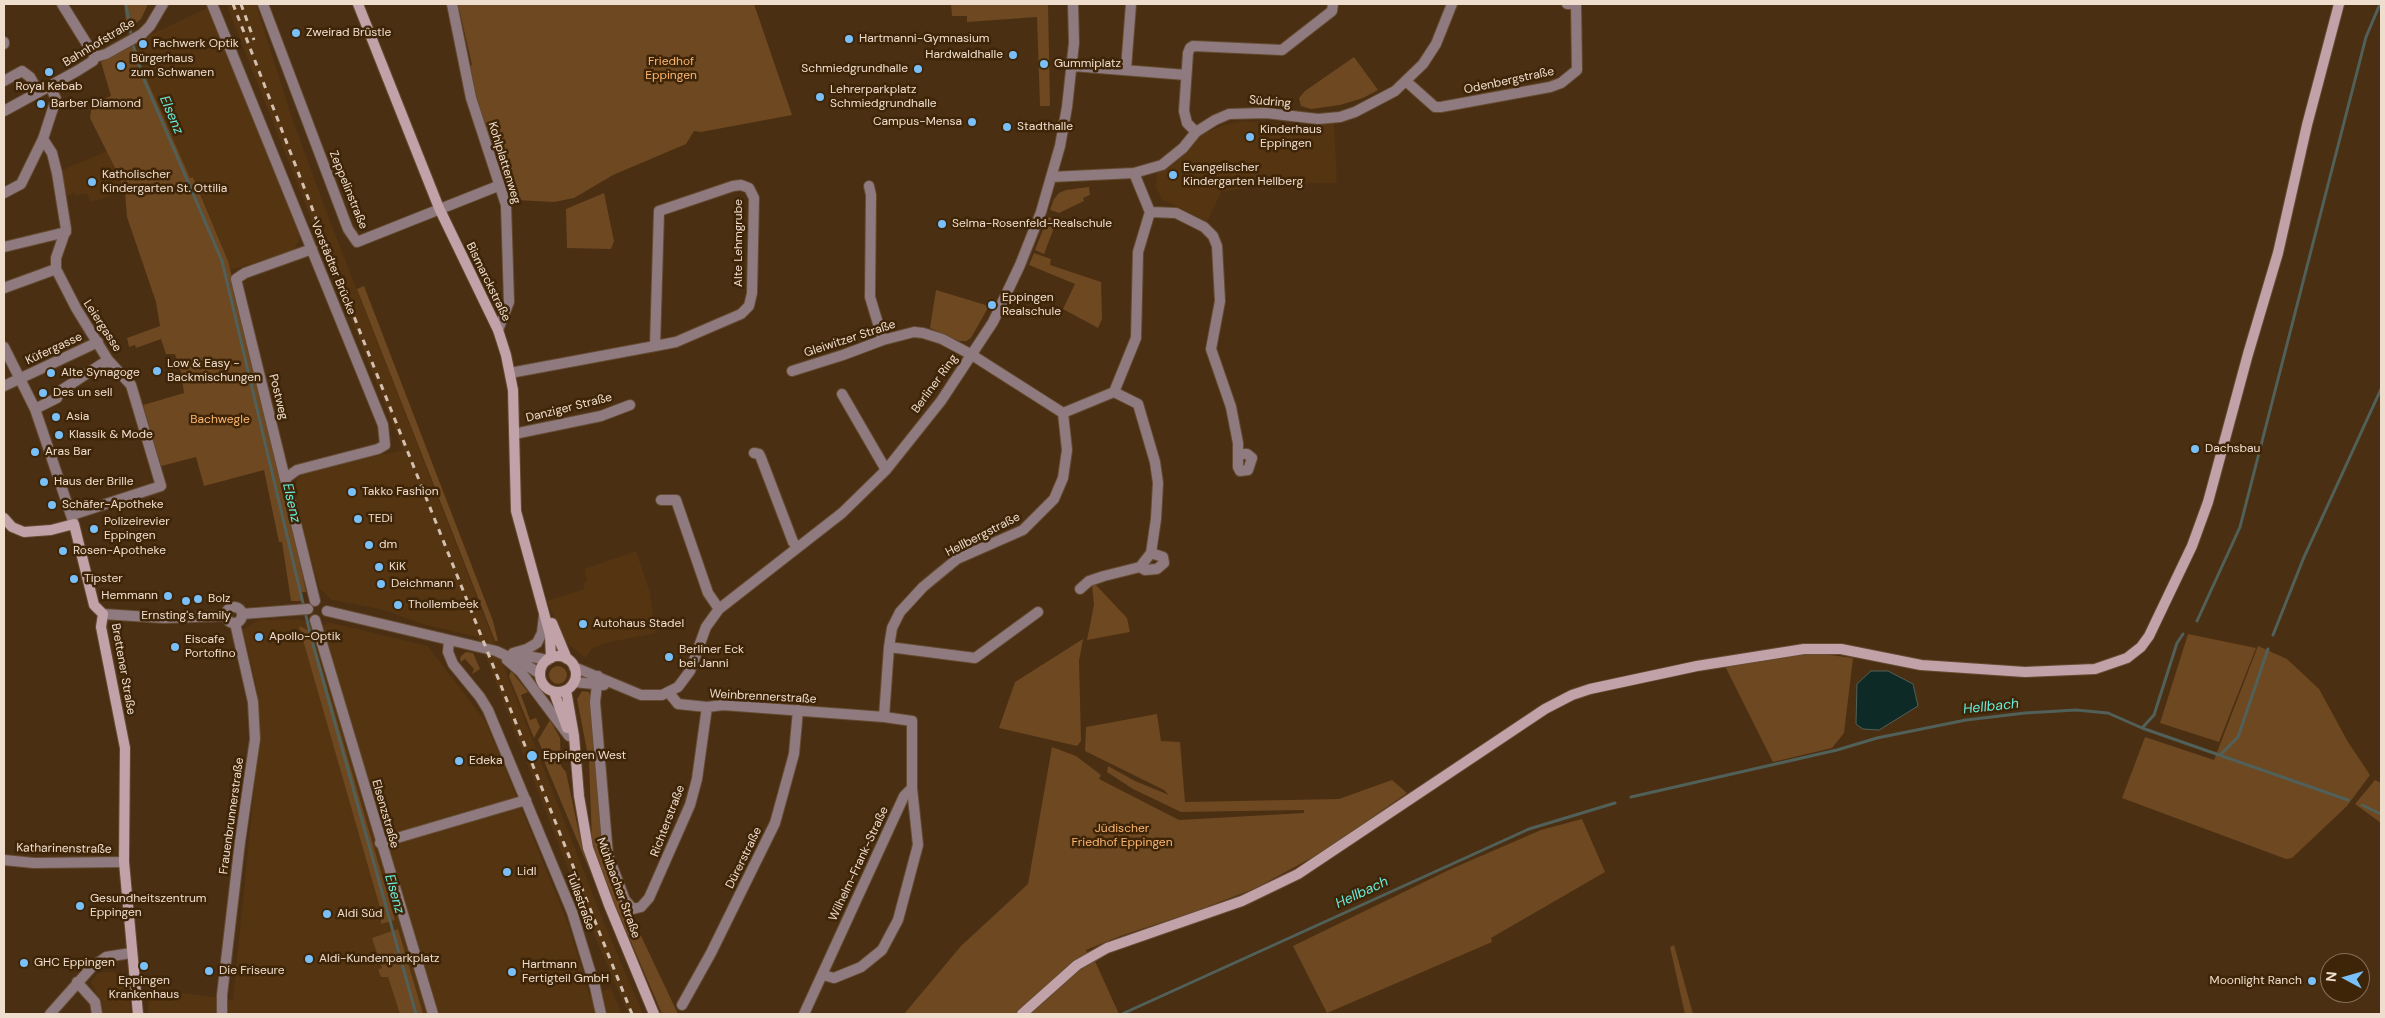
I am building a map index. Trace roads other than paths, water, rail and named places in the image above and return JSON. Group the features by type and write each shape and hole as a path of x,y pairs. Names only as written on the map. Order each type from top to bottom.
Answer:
{"main road":[{"name":"Bismarckstraße","path":"358,4 439,208 498,330 513,390 516,511 550,635 549,659"},
{"path":"1022,1014 1077,965 1107,948 1242,901 1298,874 1545,709 1572,695 1590,689 1697,666 1804,649 1841,649 1921,665 2024,672 2095,669 2127,658 2149,636 2165,605 2208,502 2248,354 2278,253 2307,125 2339,4"},
{"path":"4,518 12,527 24,532 51,530 73,520"},
{"name":"Brettener Straße","path":"73,520 94,605 102,614 101,626 125,748 124,862 138,1014"},
{"name":"Bismarckstraße","path":"537,586 571,663"},
{"path":"559,656 571,663 570,686 554,692 544,686 540,674 542,666 549,659 559,656"},
{"name":"Mühlbacher Straße","path":"570,686 582,822 588,848 609,906 654,1014"},
{"name":"Mühlbacher Straße","path":"554,692 569,736 576,766"}],"street":[{"path":"62,4 95,57"},
{"name":"Bahnhofstraße","path":"4,111 93,61 95,57 131,39 150,26 163,4"},
{"name":"Vorstädter Brücke","path":"212,4 383,425 385,445 378,449 297,470 286,478"},
{"name":"Zeppelinstraße","path":"263,4 348,229 357,242 498,186"},
{"name":"Kohlplattenweg","path":"452,4 471,98 498,186 506,205 509,302 498,330"},
{"name":"Berliner Ring","path":"669,693 685,680 706,627 719,609 842,513 886,470 940,401 993,322 1013,283 1041,212 1060,146 1072,66 1072,4"},
{"path":"1126,69 1131,4"},
{"path":"1196,132 1187,123 1184,111 1188,53 1193,46 1282,50 1332,11 1333,4"},
{"name":"Südring","path":"1050,177 1134,173 1162,165 1183,148 1196,132 1215,120 1230,114 1243,112 1318,119 1340,117 1385,98 1407,82 1423,64 1436,44 1452,4"},
{"name":"Odenbergstraße","path":"1407,82 1435,107 1550,87 1561,83 1575,73 1577,64 1576,4 1567,4"},
{"path":"1072,66 1186,75"},
{"path":"4,81 22,70 30,77 38,91"},
{"path":"4,193 21,184 43,139 56,99 50,86"},
{"path":"4,288 56,269 56,258 66,232 58,173 52,153 43,139"},
{"path":"972,355 1063,413 1114,392 1136,338 1138,252 1150,212 1134,173"},
{"name":"Alte Lehmgrube","path":"510,373 655,346 676,342 741,314 749,306 752,293 754,198 749,188 741,185 733,186 659,211 655,346"},
{"path":"869,186 871,195 870,297 883,340"},
{"path":"1150,212 1176,213 1204,228 1213,236 1217,246 1220,301 1211,349 1230,407 1239,454"},
{"path":"4,247 66,232"},
{"name":"Postweg","path":"312,249 245,272 236,279 315,601"},
{"name":"Leiergasse","path":"56,269 76,308 108,360 131,385 161,486 73,520"},
{"name":"Gleiwitzer Straße","path":"792,371 883,340 914,332 942,339 972,355"},
{"name":"Küfergasse","path":"4,386 98,342"},
{"name":"Brettener Straße","path":"4,347 34,409 73,520"},
{"path":"34,409 57,398 60,391 108,360"},
{"path":"1114,392 1138,404 1155,462 1158,482 1156,519 1151,553 1140,568"},
{"path":"842,394 886,470"},
{"name":"Danziger Straße","path":"514,434 601,416 630,404"},
{"name":"Hellbergstraße","path":"884,717 889,647 892,628 900,612 923,587 957,559 1023,530 1054,499 1063,478 1067,450 1063,413"},
{"path":"754,453 759,454 762,458 792,542 797,547"},
{"path":"661,500 676,500 708,593 719,609"},
{"path":"1080,589 1089,581 1104,576 1140,568 1145,570 1157,569 1164,563 1163,557 1151,553"},
{"path":"242,614 308,609 315,601 323,603 327,611 324,617 316,620 309,615 308,609"},
{"path":"233,606 240,609 242,614 241,619 235,623 230,622 226,616 227,610 233,606"},
{"name":"Mühlbacher Straße","path":"327,611 496,651 549,659"},
{"path":"889,647 975,658 1038,612"},
{"path":"102,614 164,618 226,616"},
{"name":"Mühlbacher Straße","path":"513,653 527,649 537,643 542,632 544,615"},
{"name":"Elsenzstraße","path":"316,620 380,843 433,1014"},
{"name":"Frauenbrunnerstraße","path":"222,1014 240,842 256,739 253,702 235,623"},
{"name":"Tullastraße","path":"449,640 448,652 453,664 488,710 572,912 595,987 601,1014"},
{"name":"Mühlbacher Straße","path":"496,651 528,666 540,674"},
{"name":"Mühlbacher Straße","path":"496,651 521,672 569,736"},
{"path":"571,663 597,680 620,686 642,695 654,696 669,693"},
{"path":"570,686 597,680"},
{"name":"Richterstraße","path":"597,680 595,702 608,855 628,904 633,908 641,907 649,898 667,861 690,805 697,778 707,707"},
{"name":"Weinbrennerstraße","path":"669,693 678,704 707,707 723,705 798,710 912,721 912,788"},
{"name":"Dürerstraße","path":"682,1005 711,953 775,823 794,754 798,710"},
{"path":"823,975 834,978 861,967 882,950 898,920 918,845 912,788"},
{"name":"Wilhelm-Frank-Straße","path":"804,1014 904,796 912,788"},
{"path":"380,843 526,800"},
{"name":"Katharinenstraße","path":"4,860 124,862"},
{"path":"50,1014 91,968 106,957 131,952"},
{"path":"77,982 95,1002 97,1014"}],"water":[{"path":"1871,671 1888,671 1913,684 1918,706 1879,730 1863,729 1856,724 1857,684"}],"waterway":[{"name":"Elsenz","path":"126,4 132,42 145,82 222,261 311,637 416,1014"},
{"path":"2197,621 2240,527 2366,37 2380,4"},
{"path":"2273,635 2304,557 2381,389"},
{"path":"2142,728 2154,715 2177,643 2183,634"},
{"path":"2221,754 2238,737 2268,649"},
{"name":"Hellbach","path":"1631,797 1837,750 1877,738 1966,720 2025,713 2076,710 2108,713 2142,728 2348,800"},
{"name":"Hellbach","path":"1122,1014 1529,829 1615,803"},
{"name":"Hellbach","path":"2362,805 2381,814"}],"railway":[{"path":"233,4 362,337 632,1014"},
{"path":"241,4 254,40"}],"place":[{"name":"Zweirad Brüstle","path":"296,33"},
{"name":"Hartmanni-Gymnasium","path":"849,39"},
{"name":"Fachwerk Optik","path":"143,44"},
{"name":"Hardwaldhalle","path":"1013,55"},
{"name":"Gummiplatz","path":"1044,64"},
{"name":"Bürgerhaus zum Schwanen","path":"121,66"},
{"name":"Schmiedgrundhalle","path":"918,69"},
{"name":"Royal Kebab","path":"49,72"},
{"name":"Lehrerparkplatz Schmiedgrundhalle","path":"820,97"},
{"name":"Barber Diamond","path":"41,104"},
{"name":"Campus-Mensa","path":"972,122"},
{"name":"Stadthalle","path":"1007,127"},
{"name":"Kinderhaus Eppingen","path":"1250,137"},
{"name":"Evangelischer Kindergarten Hellberg","path":"1173,175"},
{"name":"Katholischer Kindergarten St. Ottilia","path":"92,182"},
{"name":"Selma-Rosenfeld-Realschule","path":"942,224"},
{"name":"Eppingen Realschule","path":"992,305"},
{"name":"Low & Easy - Backmischungen","path":"157,371"},
{"name":"Alte Synagoge","path":"51,373"},
{"name":"Des un sell","path":"43,393"},
{"name":"Asia","path":"56,417"},
{"name":"Klassik & Mode","path":"59,435"},
{"name":"Dachsbau","path":"2195,449"},
{"name":"Aras Bar","path":"35,452"},
{"name":"Haus der Brille","path":"44,482"},
{"name":"Takko Fashion","path":"352,492"},
{"name":"Schäfer-Apotheke","path":"52,505"},
{"name":"TEDi","path":"358,519"},
{"name":"Polizeirevier Eppingen","path":"94,529"},
{"name":"dm","path":"369,545"},
{"name":"Rosen-Apotheke","path":"63,551"},
{"name":"KiK","path":"379,567"},
{"name":"Tipster","path":"74,579"},
{"name":"Deichmann","path":"381,584"},
{"name":"Hemmann","path":"168,596"},
{"name":"Bolz","path":"198,599"},
{"name":"Ernsting's family","path":"186,601"},
{"name":"Thollembeek","path":"398,605"},
{"name":"Autohaus Stadel","path":"583,624"},
{"name":"Apollo-Optik","path":"259,637"},
{"name":"Eiscafe Portofino","path":"175,647"},
{"name":"Berliner Eck bei Janni","path":"669,657"},
{"name":"Eppingen West","path":"532,756"},
{"name":"Edeka","path":"459,761"},
{"name":"Lidl","path":"507,872"},
{"name":"Gesundheitszentrum Eppingen","path":"80,906"},
{"name":"Aldi Süd","path":"327,914"},
{"name":"Aldi-Kundenparkplatz","path":"309,959"},
{"name":"GHC Eppingen","path":"24,963"},
{"name":"Eppingen Krankenhaus","path":"144,966"},
{"name":"Die Friseure","path":"209,971"},
{"name":"Hartmann Fertigteil GmbH","path":"512,972"},
{"name":"Moonlight Ranch","path":"2312,981"}],"park label":[{"name":"Friedhof Eppingen","path":"671,69"},
{"name":"Bachwegle","path":"220,420"},
{"name":"Jüdischer Friedhof Eppingen","path":"1122,836"}]}
